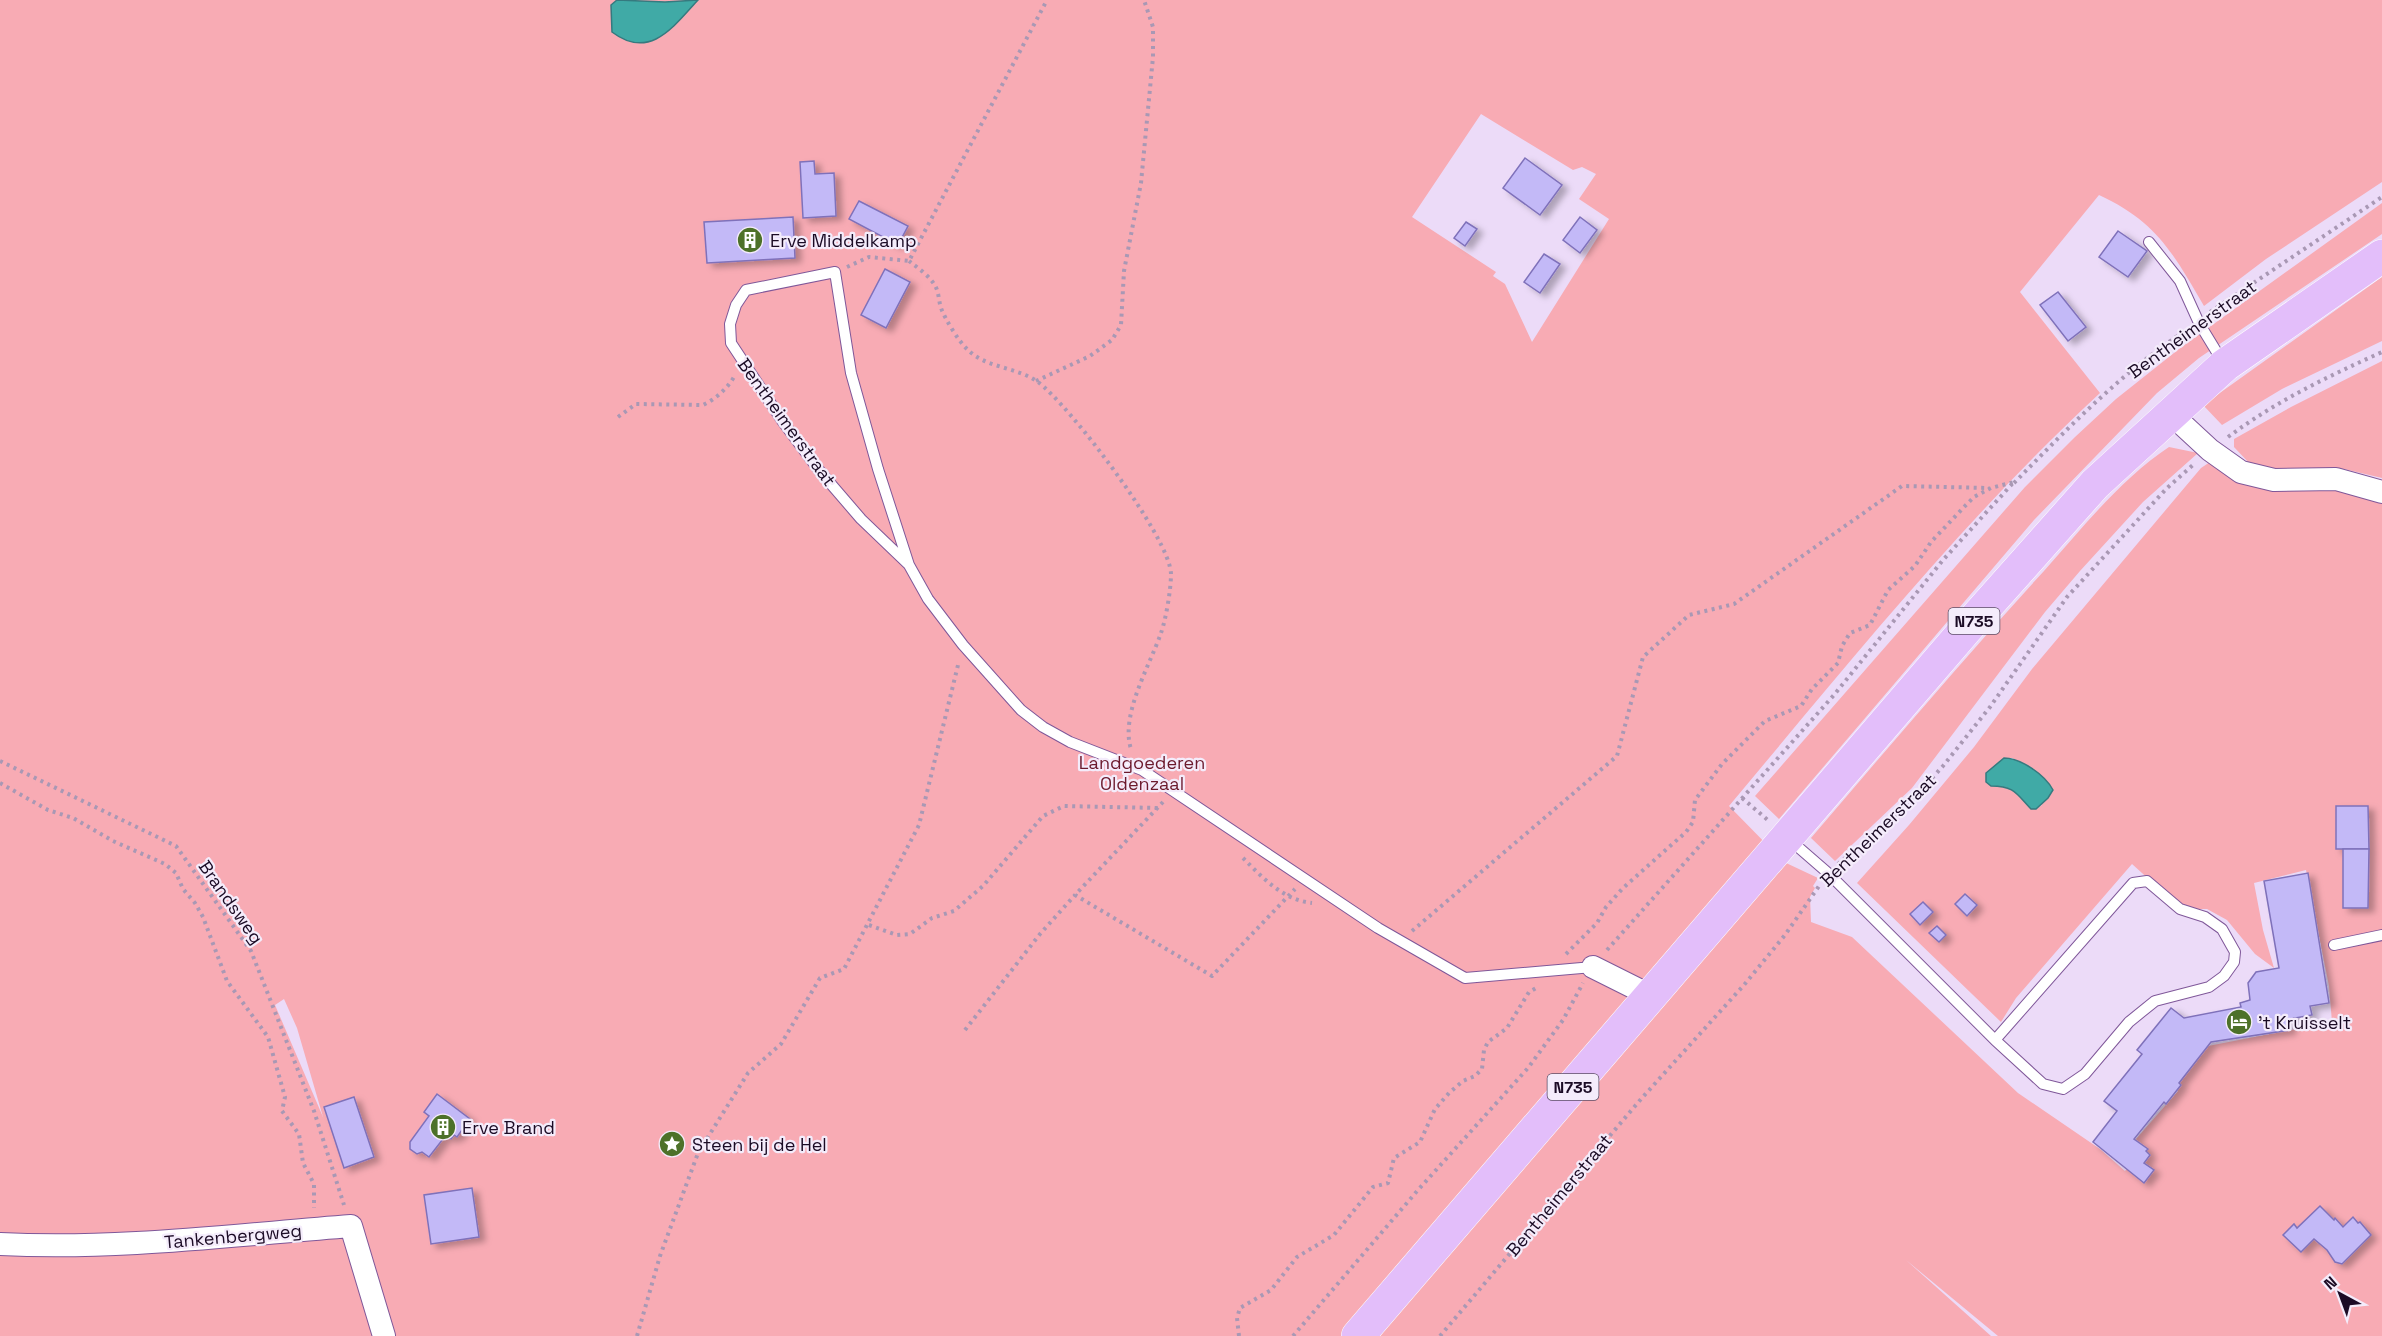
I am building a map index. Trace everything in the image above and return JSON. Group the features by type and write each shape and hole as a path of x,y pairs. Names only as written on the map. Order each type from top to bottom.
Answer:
{"main road":[{"name":"N735","path":"1358,1336 2054,528 2095,484 2225,365 2382,256"}],"street":[{"path":"2170,413 2210,450 2241,472 2274,480 2336,479 2382,492"},
{"path":"1593,967 1651,996"},
{"path":"351,1226 384,1336"},
{"name":"Tankenbergweg","path":"0,1244 79,1245 159,1242 351,1226"}],"lane":[{"path":"2149,242 2180,281 2199,322 2225,365"},
{"name":"Bentheimerstraat","path":"909,565 861,519 818,469 783,423 731,343 730,324 736,305 746,290 835,272 851,373 878,469 909,565 928,599 963,645 1021,710 1043,727 1070,742 1142,770 1400,941 1465,978 1593,967"},
{"path":"1787,838 1828,873 1995,1040 2043,1084 2063,1089 2085,1074 2129,1022 2155,1001 2209,987 2224,976 2234,962 2235,952 2222,929 2205,917 2180,909 2147,881 2133,882 1995,1040"},
{"path":"2334,945 2382,935"}],"path":[{"path":"909,261 1047,0"},
{"path":"1036,381 1090,356 1112,340 1121,325 1124,271 1141,183 1153,57 1153,27 1144,0"},
{"name":"Bentheimerstraat","path":"2014,482 2002,496 2144,359 2382,196"},
{"path":"835,272 869,257 909,261 926,274 937,289 940,307 968,350 991,364 1015,371 1036,381 1060,402 1113,468 1165,552 1171,573 1162,631 1132,704 1129,742 1142,770"},
{"name":"Bentheimerstraat","path":"1440,1336 1641,1099 1744,985 1785,935 1828,873 1905,808 1943,766 1990,706 2067,597 2167,488 2210,450 2262,412 2316,382 2382,352"},
{"path":"618,417 636,404 703,405 713,401 731,384 742,361"},
{"path":"1400,941 1617,756 1643,657 1689,615 1734,604 1902,486 1991,488 2014,482"},
{"path":"1293,1336 1418,1190 1528,1068 1563,1020 1593,967 1834,695 1943,560 2014,482"},
{"path":"1239,1336 1237,1318 1240,1308 1271,1290 1298,1257 1334,1235 1372,1187 1388,1183 1394,1158 1420,1142 1435,1109 1449,1093 1463,1081 1482,1070 1484,1050 1488,1042 1507,1029 1529,992 1548,981 1579,939 1597,923 1606,907 1623,888 1686,832 1693,822 1695,800 1722,764 1765,721 1801,706 1812,689 1839,663 1842,646 1850,633 1870,625 1875,618 1880,601 1888,590 1915,566 1931,542 1970,502 1991,488"},
{"path":"637,1336 660,1256 698,1153 748,1073 781,1044 820,978 844,969 869,925 919,825 963,645"},
{"name":"Brandsweg","path":"0,761 176,846 251,951 314,1112 351,1226"},
{"path":"0,783 48,810 73,818 112,841 165,864 176,873 183,889 203,917 227,981 268,1037 285,1097 282,1111 299,1134 303,1163 314,1184 311,1229"},
{"path":"965,1030 1075,895 1174,791"},
{"path":"1742,798 1787,838"},
{"path":"869,925 897,935 910,934 932,918 954,911 984,886 1043,816 1064,806 1158,808"},
{"path":"1075,895 1212,976 1304,879"}],"green space":[{"name":"Landgoederen Oldenzaal","path":"0,0 2382,0 2382,182 2266,259 2204,306 2183,270 2150,228 2119,205 2099,195 2020,292 2100,393 2001,491 1954,542 1729,806 1784,862 1818,878 1810,897 1811,922 1852,937 2018,1093 2100,1149 2125,1171 2139,1155 2130,1146 2178,1091 2171,1085 2208,1046 2332,1022 2329,986 2306,870 2254,883 2263,930 2274,968 2255,954 2227,920 2207,909 2182,909 2132,864 2016,998 2001,1022 1857,883 1974,747 2032,669 2201,468 2210,462 2334,486 2382,499 2382,1336 1998,1336 1906,1260 1991,1336 0,1336","holes":["1481,114 1573,170 1582,167 1596,174 1579,199 1609,219 1532,342 1505,284 1493,276 1496,272 1412,217","2004,758 2013,758 2042,805 2031,809 2016,791 1986,773","284,999 297,1028 323,1117 275,1005"]},
{"path":"2382,203 2382,234 2199,358 2157,393 2034,520 1779,819 1755,796 2025,487 2075,437 2116,399 2179,349"},
{"path":"2382,277 2382,341 2282,389 2222,425 2203,405"},
{"path":"2382,361 2382,478 2344,469 2270,468 2251,465 2234,447 2234,439"},
{"path":"2169,447 2198,453 2143,502 2080,571 2045,612 1912,788 1835,861 1811,838 1955,670 2088,521 2135,474"}],"shaded area":[{"path":"617,0 665,2 698,0 660,37 638,43 626,40 612,32 611,5"},
{"path":"2004,758 2018,761 2032,768 2053,790 2036,809 2031,809 2010,789 1991,786 1986,782 1986,773"}],"building":[{"path":"1525,158 1562,185 1540,215 1503,188"},
{"path":"814,161 815,174 834,173 836,216 803,218 800,162"},
{"path":"859,201 908,226 898,245 849,219"},
{"name":"Erve Middelkamp","path":"793,217 795,258 707,263 704,222"},
{"path":"1580,217 1597,230 1580,253 1563,240"},
{"path":"1466,222 1477,229 1465,246 1454,238"},
{"path":"2118,231 2147,251 2128,277 2099,257"},
{"path":"1544,254 1560,264 1540,293 1524,282"},
{"path":"885,269 910,282 886,328 861,315"},
{"path":"2058,292 2086,327 2068,341 2040,305"},
{"path":"2336,806 2368,806 2369,849 2336,849"},
{"path":"2343,849 2369,849 2368,908 2343,908"},
{"path":"2308,873 2329,1003 2310,1006 2312,1015 2289,1019 2290,1030 2211,1042 2179,1083 2181,1085 2166,1104 2164,1102 2134,1139 2148,1149 2146,1151 2150,1155 2144,1163 2154,1170 2144,1183 2093,1142 2117,1111 2104,1101 2142,1054 2137,1050 2171,1008 2184,1018 2241,1007 2240,1003 2250,1000 2248,983 2256,972 2279,968 2264,881"},
{"path":"1965,894 1977,905 1967,916 1955,904"},
{"path":"1923,902 1933,912 1920,925 1910,914"},
{"path":"1937,926 1946,935 1939,942 1929,933"},
{"name":"Erve Brand","path":"437,1094 470,1119 457,1137 454,1135 451,1139 446,1135 429,1157 422,1152 417,1154 410,1149 410,1142 429,1116 424,1112"},
{"path":"354,1097 374,1157 344,1168 324,1107"},
{"path":"472,1188 479,1237 431,1244 424,1195"},
{"path":"2320,1206 2343,1227 2353,1217 2371,1235 2342,1264 2335,1262 2327,1250 2314,1239 2301,1252 2283,1235 2294,1224 2297,1228"}],"place":[{"name":"Erve Middelkamp","path":"750,240"},
{"name":"'t Kruisselt","path":"2239,1022"},
{"name":"Erve Brand","path":"443,1127"},
{"name":"Steen bij de Hel","path":"672,1144"}]}
